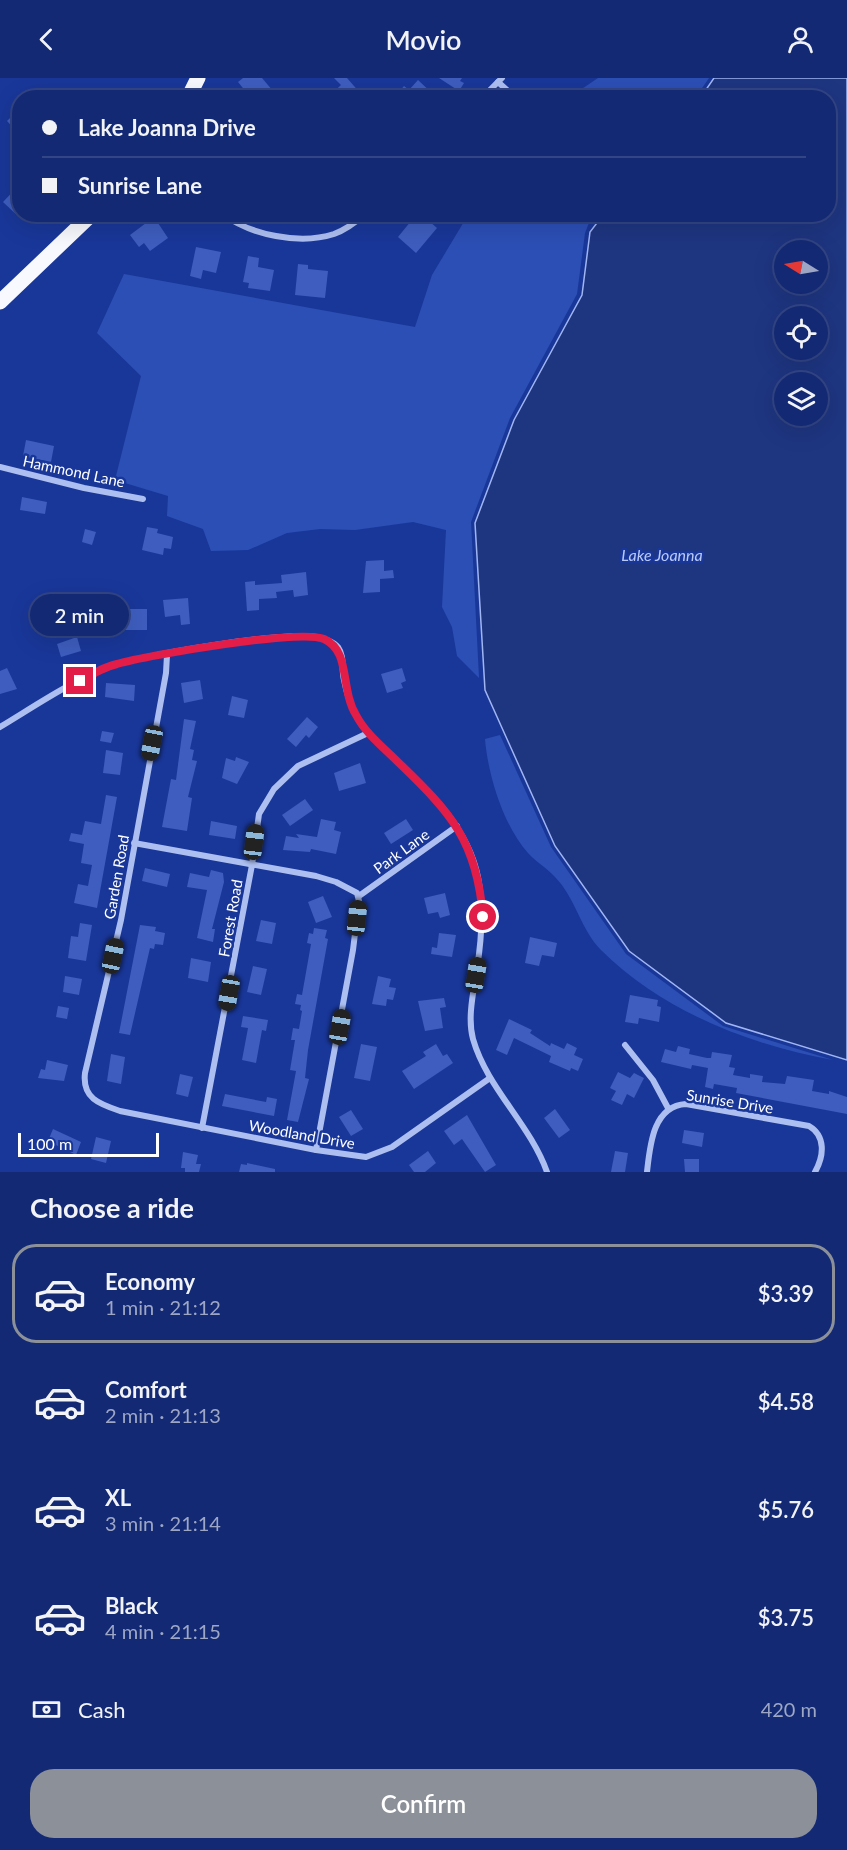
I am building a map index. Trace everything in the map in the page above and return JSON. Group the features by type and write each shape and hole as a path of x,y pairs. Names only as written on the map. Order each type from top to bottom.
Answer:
{"main road":[{"path":"0,302 84,222"}],"street":[{"path":"236,222 245,228 299,238 318,238 341,231 354,222"},
{"name":"Hammond Lane","path":"0,467 84,488 143,499"},
{"path":"0,727 96,672 120,663 267,639 310,636 323,639 339,649 349,701 368,733 407,771 457,826 470,851 481,896 483,917 472,1023 474,1040 490,1078 517,1115 548,1172"},
{"name":"Garden Road","path":"92,1099 85,1088 85,1073 110,974 166,673 167,655"},
{"name":"Forest Road","path":"202,1128 252,865 259,814 274,789 298,766 368,733"},
{"name":"Park Lane","path":"359,896 457,826"},
{"path":"134,843 316,876 336,882 359,896 353,950 316,1150"},
{"name":"Sunrise Drive","path":"625,1045 653,1080 668,1108 692,1105 809,1126 819,1134 822,1142 822,1156 815,1172"},
{"name":"Woodland Drive","path":"92,1099 120,1111 352,1156 376,1154 410,1136 490,1078"},
{"path":"647,1172 659,1119 668,1108"}],"shaded area":[{"path":"598,78 709,78 701,90 580,90"},
{"path":"464,222 589,222 585,233 577,294 510,418 471,522 479,678 457,656 452,627 442,607 446,530 413,522 355,530 320,529 287,533 248,550 211,551 203,529 167,516 168,496 115,480 141,376 97,333 124,274 415,327 432,275"},
{"path":"500,735 551,847 626,954 723,1026 833,1060 739,1035 679,1008 625,972 601,950 588,933 562,885 519,842 504,814 493,784 485,739"}],"water":[{"name":"Lake Joanna","path":"714,78 847,78 847,1060 726,1023 629,951 555,846 485,690 475,523 514,420 582,295 590,232 598,222 836,222 836,90 706,90"}],"building":[{"path":"243,78 262,78 272,90 244,90 238,82"},
{"path":"334,78 347,78 358,90 336,90 341,85"},
{"path":"439,78 462,78 460,81 464,83 457,90"},
{"path":"418,80 429,90 409,90"},
{"path":"12,116 12,126 7,121"},
{"path":"12,192 12,210 3,202"},
{"path":"147,222 157,222 168,238 150,251 144,243 139,247 130,235"},
{"path":"410,222 430,222 437,228 416,253 398,237"},
{"path":"196,247 221,252 216,273 203,270 201,279 190,276"},
{"path":"248,256 259,258 258,267 274,270 270,291 248,288 249,283 243,282"},
{"path":"298,264 308,265 308,269 328,271 325,298 295,295"},
{"path":"26,440 54,446 51,462 23,456"},
{"path":"22,497 47,502 45,514 20,510"},
{"path":"147,527 158,529 157,533 173,537 171,549 164,548 163,555 142,550"},
{"path":"85,529 96,532 92,545 82,542"},
{"path":"384,560 384,571 393,570 394,578 380,579 380,592 363,593 366,561"},
{"path":"306,572 308,595 294,597 293,590 276,592 277,598 259,599 259,610 247,611 245,582 255,581 255,585 282,583 281,575"},
{"path":"188,598 190,624 181,625 180,615 165,617 163,600"},
{"path":"124,609 147,609 147,630 124,630"},
{"path":"77,637 81,651 61,657 57,644"},
{"path":"7,668 17,689 0,694 0,671"},
{"path":"402,668 406,681 401,683 403,688 387,693 381,674"},
{"path":"200,680 203,699 184,703 181,683"},
{"path":"106,683 135,685 134,701 105,697"},
{"path":"232,696 248,700 244,718 228,715"},
{"path":"307,717 318,727 309,738 306,735 296,747 287,739"},
{"path":"184,719 196,721 190,749 194,750 192,760 197,761 188,797 192,798 187,831 162,827 171,779 176,780"},
{"path":"102,731 114,733 111,743 100,741"},
{"path":"106,750 123,753 120,775 103,773"},
{"path":"236,757 249,762 237,784 222,778 226,758 235,761"},
{"path":"360,763 366,783 339,791 334,773"},
{"path":"106,795 117,797 97,908 74,903 78,884 88,886 92,865 81,863 84,844 69,841 71,833 82,835 85,821 101,824"},
{"path":"305,799 313,810 290,826 282,815"},
{"path":"321,819 336,822 334,830 341,832 336,854 311,849 310,852 283,850 286,836 299,838 296,834 317,837"},
{"path":"406,819 413,830 391,844 384,833"},
{"path":"211,821 237,826 235,839 209,835"},
{"path":"145,868 170,874 167,887 142,881"},
{"path":"211,870 223,873 224,882 212,929 215,929 213,942 197,938 207,890 187,887 190,873 209,877"},
{"path":"445,893 450,915 440,918 438,912 428,914 424,898"},
{"path":"323,896 332,917 316,923 308,902"},
{"path":"261,920 276,923 272,944 256,941"},
{"path":"80,923 92,925 86,961 68,958 71,936 78,937"},
{"path":"140,925 156,927 155,931 165,933 163,945 155,944 154,949 150,948 130,1035 119,1033"},
{"path":"314,928 327,930 325,938 328,939 308,1050 305,1078 309,1079 298,1122 287,1120 296,1071 290,1070 295,1040 291,1040 293,1028 299,1029 302,1011 300,1010 301,1005 295,1004 297,994 302,995 311,944 307,943 309,933 313,934"},
{"path":"439,933 456,935 452,957 431,954 432,947 437,948"},
{"path":"530,937 557,943 554,957 542,955 539,966 525,963"},
{"path":"191,958 211,962 208,982 188,978"},
{"path":"253,966 267,969 261,995 247,992"},
{"path":"65,976 82,979 79,995 63,992"},
{"path":"378,976 391,979 389,987 396,988 393,1000 387,999 386,1006 372,1004"},
{"path":"630,995 658,1000 657,1006 661,1007 659,1022 639,1018 638,1024 625,1022"},
{"path":"444,998 446,1007 440,1008 443,1028 425,1031 418,1001"},
{"path":"58,1006 69,1008 67,1019 56,1017"},
{"path":"243,1016 268,1020 266,1031 262,1030 256,1063 242,1060 248,1028 241,1027"},
{"path":"509,1019 532,1030 530,1033 550,1046 551,1043 564,1049 567,1043 577,1048 574,1055 583,1059 578,1071 571,1068 570,1071 549,1062 551,1056 514,1038 507,1055 496,1050"},
{"path":"361,1044 377,1047 370,1081 354,1078"},
{"path":"436,1044 443,1056 447,1054 453,1063 414,1089 402,1071 426,1056 423,1052"},
{"path":"678,1046 690,1049 689,1054 707,1058 711,1058 712,1052 732,1055 729,1067 735,1068 733,1075 750,1078 750,1074 763,1076 762,1082 785,1084 787,1076 814,1080 812,1091 829,1094 829,1091 847,1097 847,1114 736,1093 737,1088 714,1084 713,1089 705,1087 708,1068 692,1065 691,1069 661,1062 665,1049 676,1052"},
{"path":"111,1054 125,1057 121,1084 107,1081"},
{"path":"47,1060 68,1065 64,1081 38,1078 41,1069 45,1070"},
{"path":"618,1072 630,1078 634,1073 644,1078 634,1098 627,1094 622,1105 611,1100 616,1091 610,1088"},
{"path":"180,1074 193,1077 188,1097 176,1094"},
{"path":"225,1094 266,1102 267,1097 277,1099 274,1116 222,1106"},
{"path":"555,1109 570,1130 559,1138 544,1118"},
{"path":"351,1110 363,1129 351,1136 339,1117"},
{"path":"467,1115 496,1165 485,1172 462,1139 454,1145 444,1131"},
{"path":"53,1129 81,1142 76,1155 48,1141"},
{"path":"684,1130 704,1133 702,1147 682,1143"},
{"path":"96,1137 111,1141 106,1163 91,1159"},
{"path":"428,1151 436,1163 425,1172 414,1172 409,1165"},
{"path":"615,1151 628,1153 625,1172 611,1172"},
{"path":"183,1152 198,1155 196,1164 201,1164 199,1172 185,1172 185,1168 181,1168"},
{"path":"684,1159 699,1159 699,1172 685,1172"},
{"path":"247,1163 275,1169 275,1172 239,1172 241,1164 247,1165"}],"route":[{"path":"80,681 112,665 196,649 267,639 310,636 335,645 342,656 343,679 356,717 368,733 444,810 464,837 477,875 483,917"}]}
